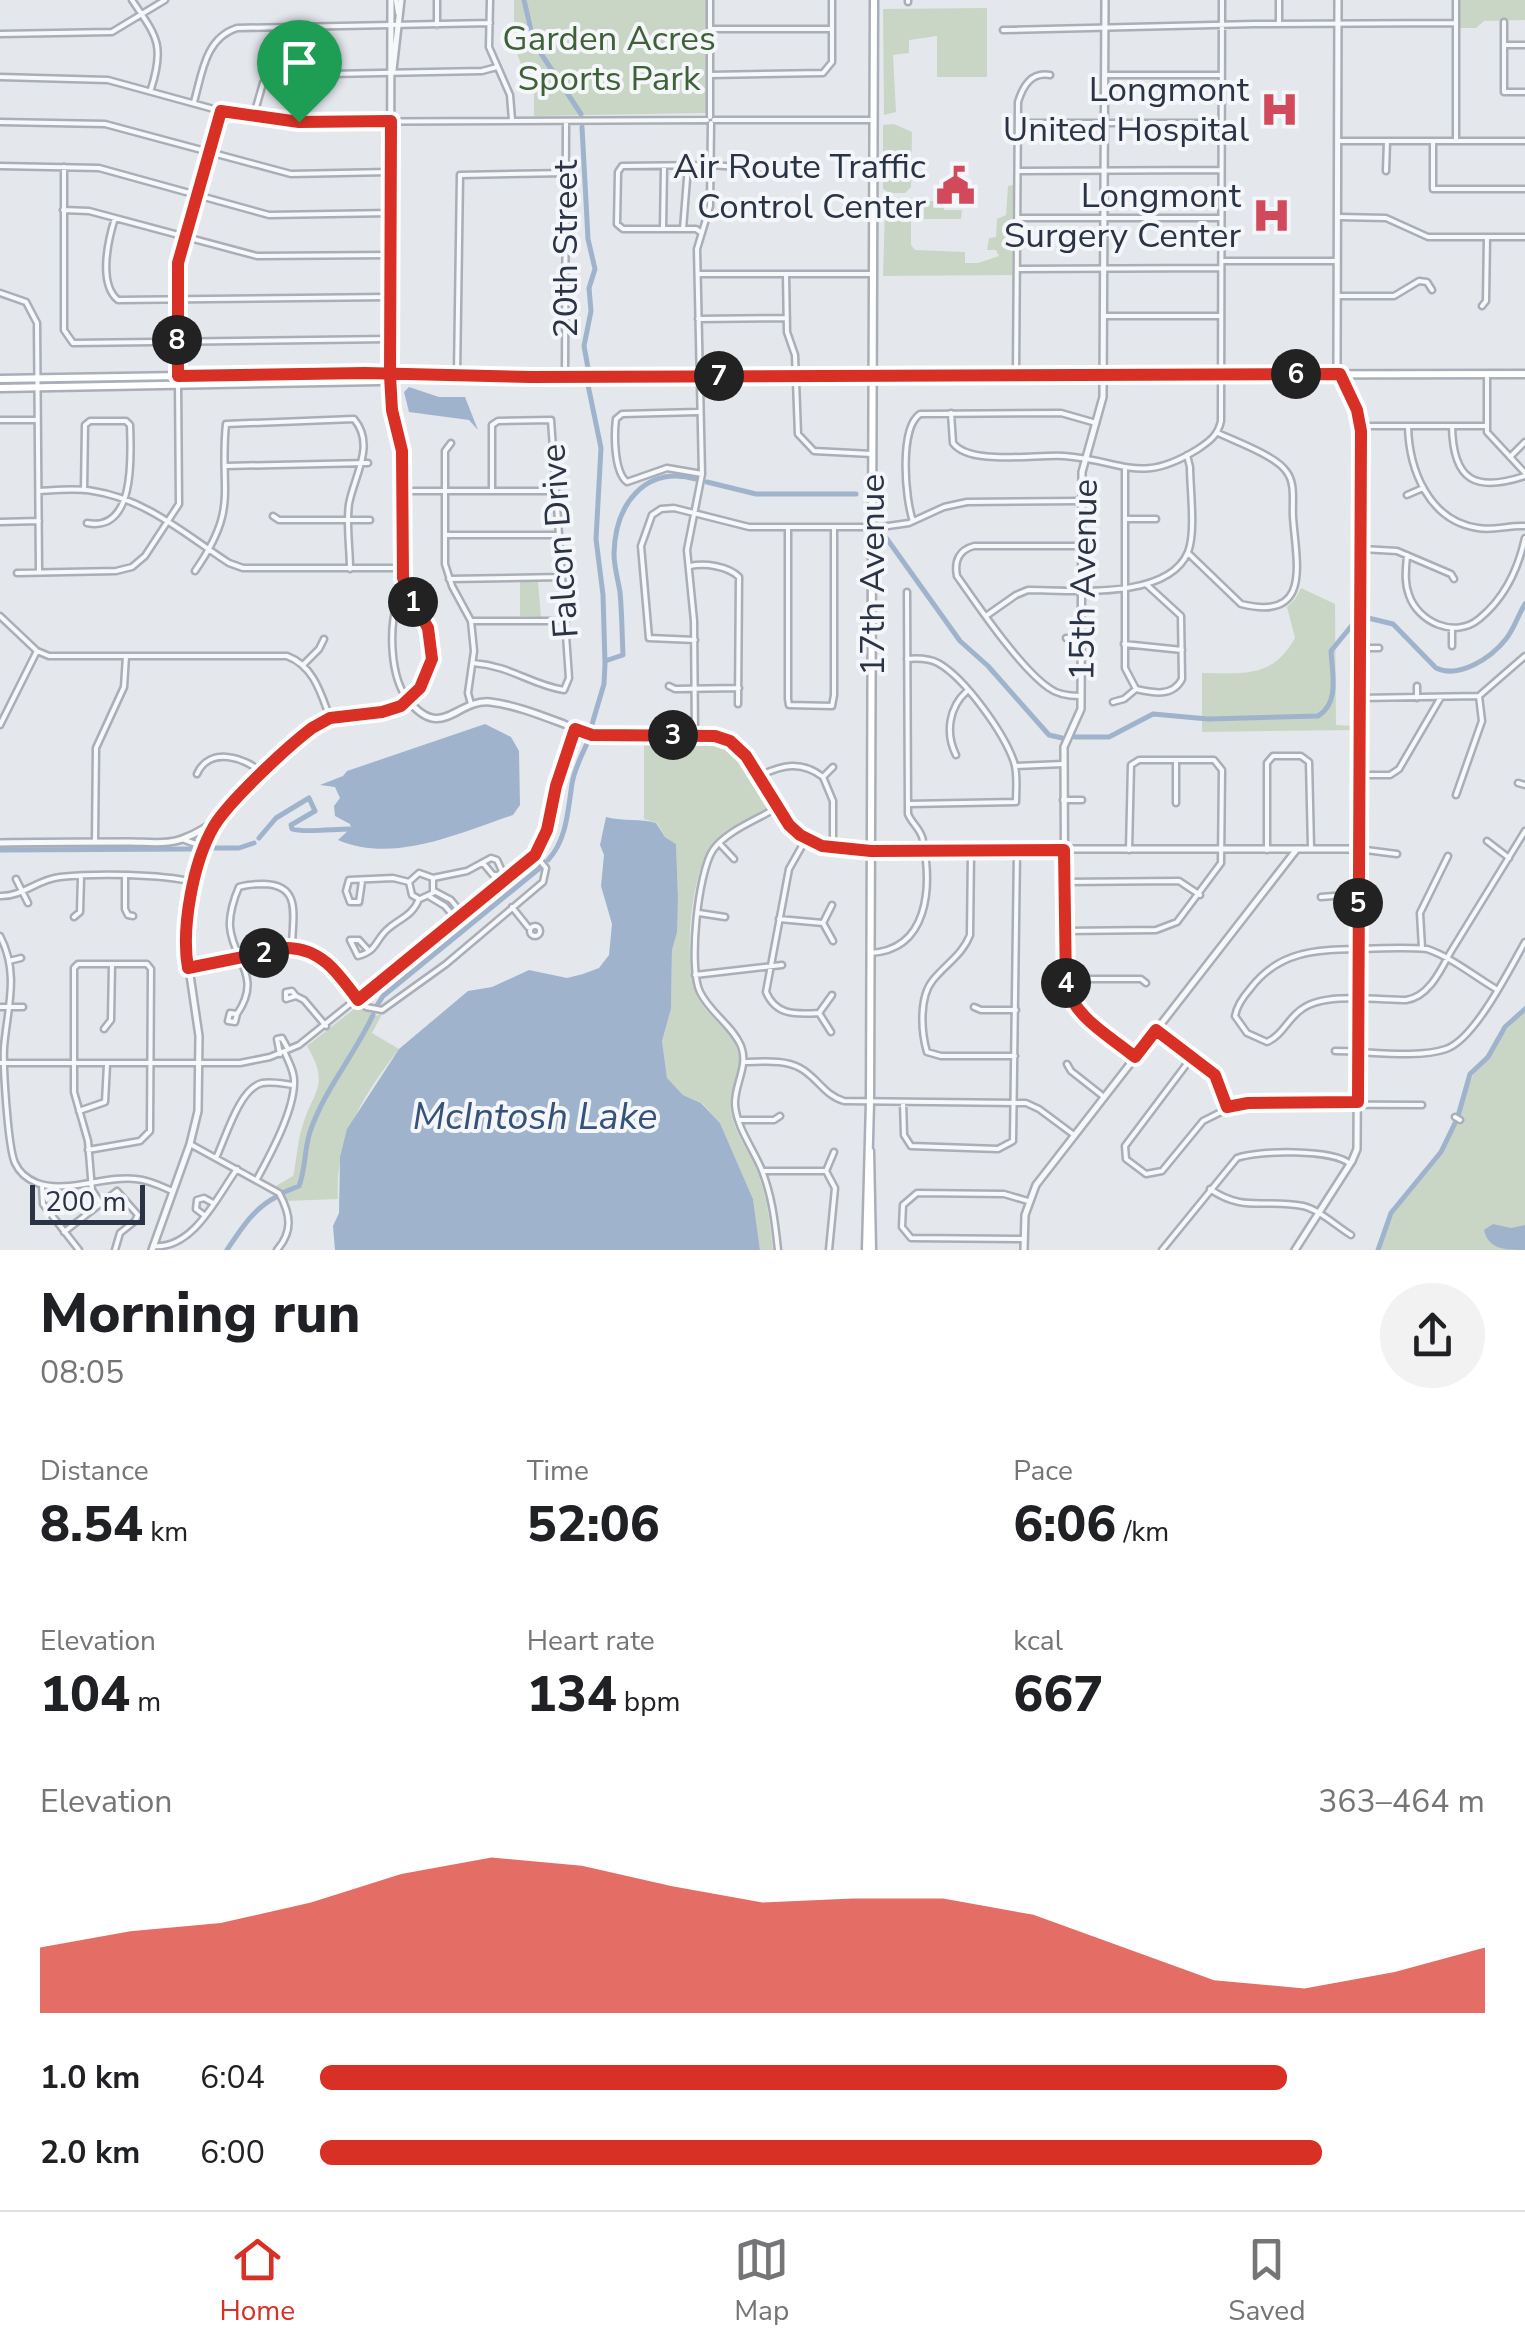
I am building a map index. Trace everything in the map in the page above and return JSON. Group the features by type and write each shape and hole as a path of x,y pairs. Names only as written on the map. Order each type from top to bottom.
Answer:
{"main road":[{"name":"17th Avenue","path":"868,1250 874,0"},
{"path":"0,388 37,383 178,380 379,381 390,376 1525,374"},
{"path":"0,379 37,383"}],"street":[{"path":"132,0 155,34 160,52 151,89"},
{"path":"0,34 102,34 122,28 165,0"},
{"path":"437,0 437,25"},
{"path":"490,0 489,47 510,95 512,120"},
{"path":"694,735 694,640 688,566 693,513 702,474 698,249 710,206 710,0"},
{"path":"710,75 818,74 830,68 832,0"},
{"name":"15th Avenue","path":"1065,979 1064,746 1079,717 1082,696 1081,501 1084,460 1098,424 1104,375 1105,0"},
{"path":"951,412 954,443 968,455 1067,456 1125,469 1153,469 1187,456 1218,432 1222,0"},
{"path":"1279,0 1279,24"},
{"path":"1295,1250 1350,1164 1356,1149 1358,1102 1360,426 1336,364 1338,0"},
{"path":"1456,0 1456,141"},
{"path":"392,73 395,1"},
{"path":"237,1168 189,1238 180,1244 152,1248 190,1144 198,1107 198,1018 188,968 186,925 204,847 220,818 301,736 330,718 390,710 408,700 426,679 433,648 428,628 406,588 402,568 402,446 392,410 390,376 395,1"},
{"path":"1504,22 1504,92 1525,92"},
{"path":"1003,30 1456,23"},
{"path":"194,102 210,47 230,30 490,24"},
{"path":"710,30 832,28"},
{"path":"1504,46 1525,46"},
{"path":"254,118 260,88 272,77 482,71 497,67"},
{"path":"1016,375 1018,102 1025,85 1041,74 1050,75"},
{"path":"1105,75 1221,75"},
{"path":"0,77 91,78 151,89 254,118 299,122 873,120"},
{"path":"1019,81 1025,85"},
{"path":"17,573 126,570 145,556 176,510 180,495 178,263 221,111"},
{"name":"20th Street","path":"564,377 566,120"},
{"path":"0,122 105,124 291,174 391,172"},
{"path":"1018,123 1221,122"},
{"path":"1338,141 1525,141"},
{"path":"1433,141 1433,189 1525,190"},
{"path":"1386,171 1387,142"},
{"path":"0,166 100,168 282,216 390,213"},
{"path":"64,166 66,340 96,344 390,338"},
{"path":"702,234 696,229 623,229 618,224 618,172 622,166 767,169"},
{"path":"663,229 664,166"},
{"path":"683,229 688,166"},
{"path":"1018,170 1221,170"},
{"path":"458,376 459,178 463,173 566,172"},
{"path":"63,210 89,210 257,256 390,255"},
{"path":"1338,217 1386,218 1428,236 1525,237"},
{"path":"114,218 108,247 111,295 122,301 390,297"},
{"path":"1018,218 1221,218"},
{"path":"1482,306 1486,301 1487,237"},
{"path":"1221,261 1337,261"},
{"path":"1018,269 1221,268"},
{"path":"698,274 873,274"},
{"path":"786,274 787,332 796,355 796,426 805,445 819,452 872,454"},
{"path":"1337,296 1394,296 1419,280 1427,282 1432,290"},
{"path":"0,293 21,300 34,313 37,323 39,572"},
{"path":"1104,316 1220,316"},
{"path":"698,319 787,318"},
{"path":"1452,426 1454,445 1472,480 1493,485 1525,474 1490,438 1486,426 1487,374"},
{"path":"700,412 628,413 619,416 615,424 618,472 622,479 636,481 667,468 702,474"},
{"path":"913,521 908,498 908,427 920,414 1061,413 1098,424"},
{"path":"0,420 37,420"},
{"name":"Falcon Drive","path":"473,663 504,666 564,690 569,678 551,420 498,421 492,425 492,491"},
{"path":"84,490 86,421 130,421 131,470 125,498 107,521 88,523"},
{"path":"196,571 225,514 225,427 229,422 358,422 366,464 350,500 350,568"},
{"path":"1360,426 1486,426"},
{"path":"1408,426 1413,464 1423,488 1443,513 1464,525 1489,530 1525,526"},
{"path":"1188,553 1241,604 1277,605 1289,600 1296,588 1297,544 1290,477 1282,466 1218,432"},
{"path":"1510,457 1525,442"},
{"path":"451,443 445,451 444,564 471,622 473,663 468,686 472,705"},
{"path":"986,616 1021,592 1124,590 1171,571 1188,553 1187,456"},
{"path":"226,466 366,464"},
{"path":"1125,469 1124,644 1126,675 1136,689"},
{"path":"1407,495 1423,488"},
{"path":"39,490 84,490 125,498 229,563 254,570 402,568"},
{"path":"402,491 556,491"},
{"path":"694,640 649,638 641,546 656,511 666,508 739,526 872,528 913,521 967,502 1081,501"},
{"path":"273,516 280,520 370,520"},
{"path":"1125,519 1156,519"},
{"path":"0,522 39,521"},
{"path":"788,528 788,698 790,705 823,707 832,706 834,696 834,528"},
{"path":"446,535 559,534"},
{"path":"1407,555 1407,588 1414,607 1428,620 1452,628 1466,626 1480,618 1508,587 1525,538"},
{"path":"1082,546 974,546 964,550 956,562 957,576 1043,684 1058,693 1082,696"},
{"path":"1360,549 1387,549 1407,555 1451,574 1454,579"},
{"path":"946,560 956,562"},
{"path":"688,566 705,564 740,576 738,704"},
{"path":"449,579 563,577"},
{"path":"1113,702 1136,689 1167,692 1177,688 1182,679 1181,616 1146,584"},
{"path":"870,953 893,950 922,922 924,851 922,836 909,818 908,804 907,592"},
{"path":"396,602 396,669 400,688 422,714 450,717 483,702 508,705 592,735 715,736 730,741 746,756 789,825 806,838 833,849 1358,849 1397,854"},
{"path":"0,616 37,651 58,657 287,656 303,664 315,679 330,718"},
{"path":"471,622 566,622"},
{"path":"1452,628 1452,646"},
{"path":"1066,638 1082,638"},
{"path":"303,664 319,650 324,639"},
{"path":"1124,644 1182,650"},
{"path":"1360,648 1379,648"},
{"path":"0,725 37,651"},
{"path":"95,842 96,748 124,687 126,656"},
{"path":"1359,698 1479,696 1525,656"},
{"path":"907,659 935,661 992,721 1015,766 1016,802 908,804"},
{"path":"670,686 740,688"},
{"path":"1417,686 1418,698"},
{"path":"956,755 952,748 951,713 967,691"},
{"path":"1456,796 1482,721 1479,696"},
{"path":"1358,775 1390,774 1398,769 1441,697"},
{"path":"2,1063 240,1063 284,1052 326,1026 535,855 547,830 556,786 575,729"},
{"path":"196,774 210,760 226,756 244,760 263,774"},
{"path":"1267,850 1266,763 1273,756 1302,756 1310,762 1310,849"},
{"path":"1064,931 1162,929 1177,922 1218,870 1223,850 1222,767 1214,760 1139,760 1131,764 1130,850"},
{"path":"1176,760 1176,803"},
{"path":"1015,766 1064,764"},
{"path":"758,776 776,767 796,765 823,777 834,801 833,849"},
{"path":"823,777 833,768"},
{"path":"1064,800 1082,800"},
{"path":"776,808 719,843 704,871 694,975 708,1007 739,1042 744,1062 735,1099 738,1120 772,1202 778,1250"},
{"path":"182,839 220,818"},
{"path":"1496,989 1447,959 1422,948 1306,951 1282,961 1252,985 1235,1016 1247,1033 1267,1042 1277,1037 1306,1006 1324,1000 1420,997 1447,959 1525,831"},
{"path":"806,838 789,869 766,992 772,1004 787,1013 819,1014"},
{"path":"0,843 182,839 204,847"},
{"path":"1488,841 1509,858"},
{"path":"719,843 734,859"},
{"path":"1024,1250 1028,1201 1074,1135 1297,849"},
{"path":"971,851 970,935 965,946 928,987 924,1042 927,1052 941,1056 1015,1056"},
{"path":"904,1102 904,1135 911,1146 998,1149 1009,1145 1015,1135 1017,851"},
{"path":"188,968 292,948 310,951 324,960 358,1000 372,1010 389,1007 546,878 544,863 535,855"},
{"path":"1422,948 1420,913 1448,856"},
{"path":"409,882 419,873 433,878 483,863"},
{"path":"0,896 22,892 58,877 171,877 195,882"},
{"path":"124,877 125,909 133,916"},
{"path":"74,916 80,912 81,878"},
{"path":"362,881 358,902 347,900 348,882 393,878 409,882"},
{"path":"409,882 412,896 420,899 434,890 433,878"},
{"path":"16,879 28,904"},
{"path":"1064,882 1179,880 1200,895"},
{"path":"237,1014 247,991 242,958 230,922 237,891 244,884 278,884 287,889 292,898 292,948"},
{"path":"434,890 451,900 463,915"},
{"path":"1320,897 1358,894"},
{"path":"430,896 457,920"},
{"path":"369,951 389,927 415,909 420,899"},
{"path":"823,923 832,905"},
{"path":"512,907 530,928"},
{"path":"699,912 725,917"},
{"path":"779,919 823,923"},
{"path":"823,923 833,942"},
{"path":"0,936 9,961 11,1007 2,1063 13,1158 26,1177 42,1184 135,1178 172,1190"},
{"path":"1335,1051 1431,1052 1450,1048 1471,1029 1525,942"},
{"path":"9,961 21,958"},
{"path":"88,1150 140,1141 152,1125 151,968 147,964 78,964 74,968 74,1092 91,1182 100,1202"},
{"path":"104,1030 112,1020 112,964"},
{"path":"694,975 782,965"},
{"path":"1135,1057 1078,1010 1065,979 1141,979 1146,983"},
{"path":"296,996 326,1026"},
{"path":"819,1014 832,996"},
{"path":"0,1007 23,1007"},
{"path":"974,1007 1016,1010"},
{"path":"819,1014 831,1032"},
{"path":"1156,1030 1215,1075 1227,1107"},
{"path":"257,1180 278,1136 294,1085 284,1052"},
{"path":"1192,1057 1128,1140 1126,1159 1139,1172 1158,1174 1204,1121 1227,1107 1248,1103 1422,1104"},
{"path":"744,1062 790,1064 838,1100 1016,1102 1040,1109 1074,1135"},
{"path":"79,1111 105,1102 107,1064"},
{"path":"1067,1064 1104,1097"},
{"path":"216,1158 249,1090 268,1082 294,1085"},
{"path":"738,1120 774,1120 780,1116"},
{"path":"190,1144 279,1193 288,1214 288,1233 277,1250"},
{"path":"830,1250 834,1188 826,1171 834,1152"},
{"path":"1162,1250 1230,1164 1251,1154 1330,1154 1350,1164"},
{"path":"762,1171 826,1171"},
{"path":"42,1184 43,1204 79,1250"},
{"path":"1210,1190 1232,1203 1298,1205 1350,1235"},
{"path":"64,1232 117,1191 138,1214 120,1233 115,1250"},
{"path":"1024,1239 912,1238 902,1228 903,1205 916,1193 1004,1194 1028,1201"},
{"path":"204,1215 195,1207 197,1200 204,1198 213,1203"}],"green space":[{"name":"Garden Acres Sports Park","path":"514,0 706,0 706,113 534,116 534,85 514,45"},
{"path":"1460,0 1525,0 1525,20 1484,21 1476,28 1459,28"},
{"path":"987,8 987,77 937,77 937,36 909,40 909,53 893,55 896,112 884,115 883,9"},
{"path":"894,124 912,132 911,187 905,193 883,189 883,125"},
{"path":"1013,185 1012,275 883,276 885,208 905,207 911,211 911,245 915,250 965,252 965,263 978,263 999,256 996,250 987,250 989,238 996,237 997,219 1006,215 1008,186"},
{"path":"924,201 944,201 944,210 962,210 961,219 924,219"},
{"path":"520,582 538,582 541,617 520,616"},
{"path":"1301,588 1335,604 1336,725 1354,726 1354,730 1202,732 1202,673 1256,671 1277,661 1295,638 1287,607"},
{"path":"644,739 720,743 741,761 768,804 714,843 706,856 694,895 690,964 698,998 738,1052 731,1112 763,1188 773,1250 760,1250 753,1199 720,1123 702,1103 683,1095 667,1079 662,1041 671,1009 678,897 676,844 665,837 657,823 644,819"},
{"path":"359,1005 375,1016 382,1014 372,1033 399,1049 363,1101 346,1138 338,1199 286,1201 276,1186 293,1176 300,1134 318,1088 318,1071 307,1046"},
{"path":"1525,1012 1525,1250 1380,1250 1393,1214 1442,1154 1473,1075"}],"water":[{"path":"409,387 439,397 465,397 478,430 469,420 409,412 404,392"},
{"path":"485,724 511,737 519,751 520,805 513,815 449,837 404,847 359,847 338,840 351,828 350,824 335,816 334,806 340,798 335,787 320,785 347,771"},
{"name":"McIntosh Lake","path":"606,817 656,823 665,837 676,844 677,932 672,950 671,1009 662,1041 667,1078 720,1123 753,1199 760,1250 335,1250 333,1226 339,1213 340,1157 347,1129 399,1049 468,991 492,987 529,970 567,978 583,974 599,968 609,955 612,924 601,886 604,855 600,845"},
{"path":"1493,1224 1511,1228 1525,1225 1525,1250 1505,1249 1490,1242 1484,1230"}],"waterway":[{"path":"524,0 534,43 581,114"},
{"path":"582,127 588,239 595,269 589,288 591,311 584,346 588,368"},
{"path":"588,385 601,448 596,539 605,664 604,684 590,731"},
{"path":"605,661 623,655 614,554 620,519 636,492 648,483 678,476 696,479"},
{"path":"707,482 756,494 856,494"},
{"path":"887,539 960,641 988,666 1049,735 1062,738"},
{"path":"1364,617 1393,624 1436,668 1455,671 1474,665 1500,646 1525,604"},
{"path":"1075,737 1109,737 1153,714 1208,719 1318,716 1332,696 1331,651 1353,624"},
{"path":"548,860 563,834 573,778 589,739"},
{"path":"259,838 276,818 309,798 315,811 291,825 292,829 349,829"},
{"path":"212,848 239,848 254,843"},
{"path":"0,850 196,849"},
{"path":"376,1007 383,996 541,867"},
{"path":"1458,1116 1470,1074 1488,1057 1505,1027 1525,1009"},
{"path":"282,1193 299,1186 316,1117 373,1015"},
{"path":"1378,1250 1391,1213 1441,1152 1456,1121"},
{"path":"227,1250 254,1214 276,1197"}],"place":[{"name":"Longmont United Hospital","path":"1279,109"},
{"name":"Air Route Traffic Control Center","path":"956,186"},
{"name":"Longmont Surgery Center","path":"1271,215"}],"route":[{"path":"299,122 221,111 178,263 178,376 365,373 390,376 531,377 1340,374 1357,410 1361,431 1358,1102 1248,1103 1227,1107 1215,1075 1156,1030 1135,1057 1085,1017 1066,986 1064,850 871,851 822,846 789,825 746,756 730,741 715,736 592,735 575,729 556,786 547,830 535,855 358,1000 332,966 301,948 188,968 186,925 195,882 204,847 220,818 312,728 330,718 401,706 420,688 432,659 432,638 410,597 402,568 402,446 392,410 390,376 391,121 299,122"}]}
